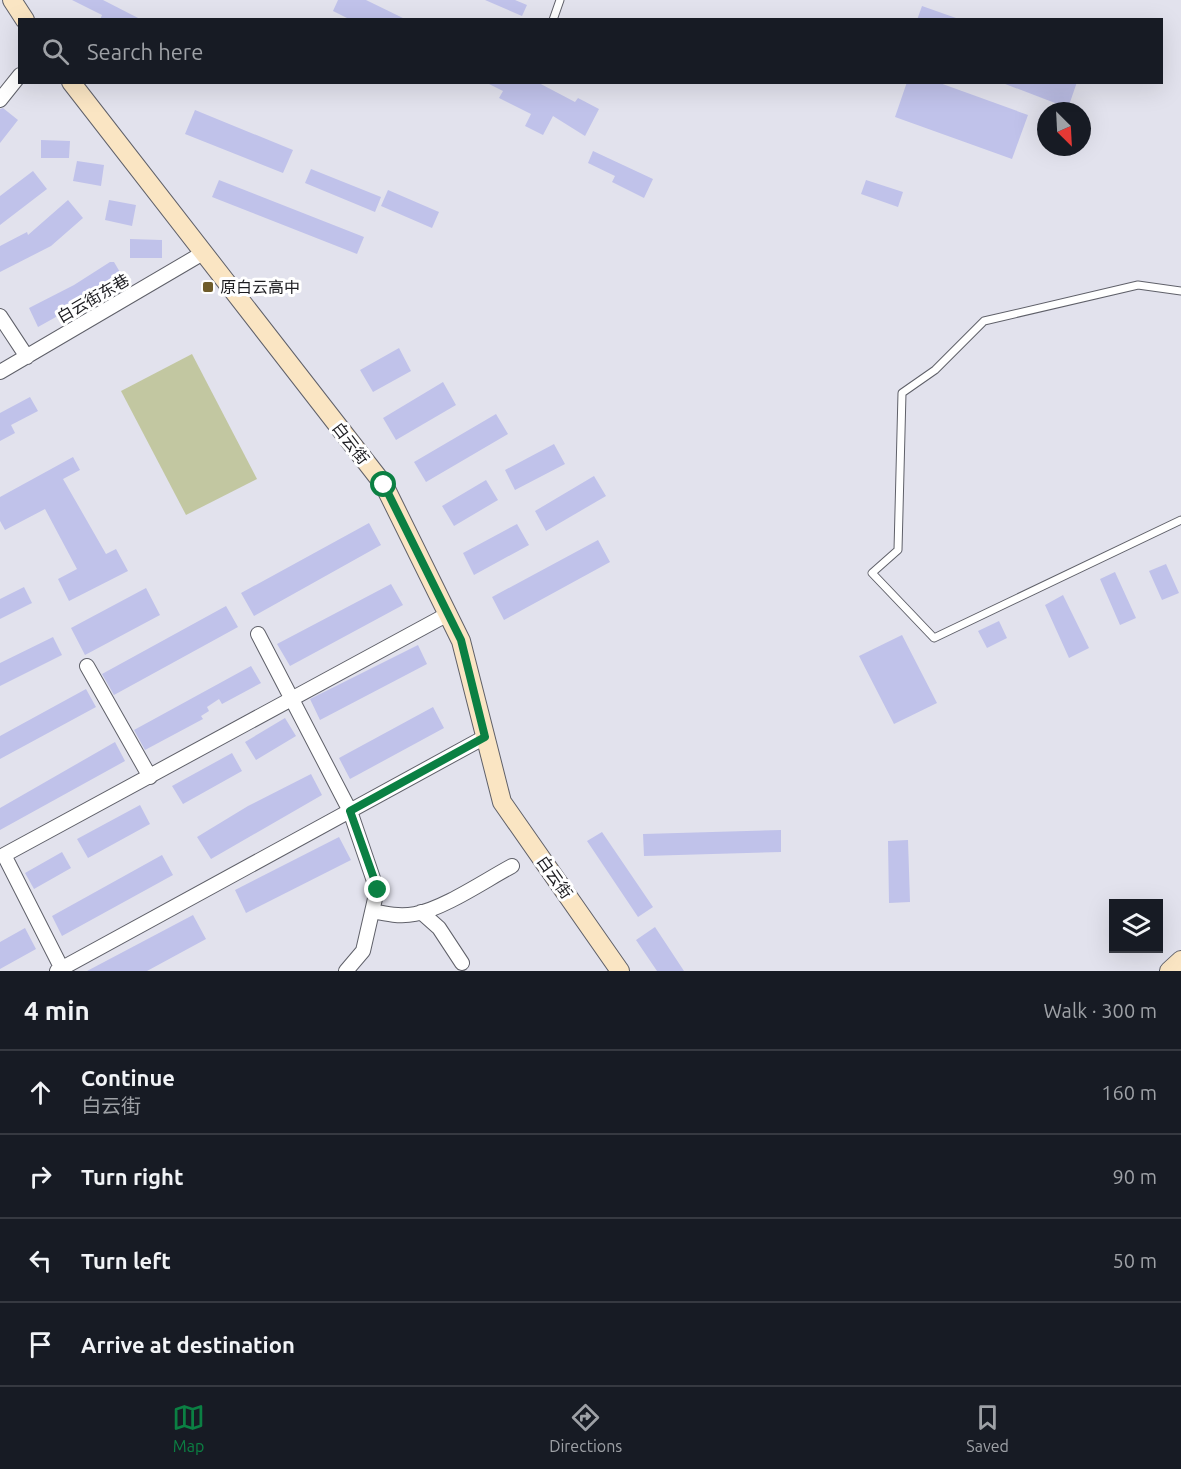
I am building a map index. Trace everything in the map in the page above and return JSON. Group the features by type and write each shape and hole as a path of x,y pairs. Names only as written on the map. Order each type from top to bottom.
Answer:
{"main road":[{"path":"12,0 24,18"},
{"name":"白云街","path":"73,84 384,485 461,640 502,802 620,971"},
{"path":"1169,971 1181,960"}],"street":[{"path":"0,100 18,78"},
{"name":"白云街东巷","path":"0,372 203,253"},
{"path":"0,316 27,357"},
{"path":"448,614 2,856 61,970 485,737"},
{"path":"258,634 350,811 378,890 363,951 346,971"},
{"path":"87,666 150,777"},
{"path":"373,910 392,915 421,912 512,866"},
{"path":"421,912 440,928 462,963"}],"lane":[{"path":"554,18 560,0"},
{"path":"1181,291 1137,285 984,321 935,370 902,393 898,550 872,573 934,639 1181,520"}],"green space":[{"path":"192,354 257,479 186,515 121,391"}],"building":[{"path":"72,0 103,0 138,18 101,18 102,15"},
{"path":"338,0 366,0 403,18 347,18 333,11"},
{"path":"485,0 515,0 527,5 522,16"},
{"path":"922,6 956,18 918,18"},
{"path":"489,84 541,84 575,102 578,98 599,109 585,136 553,116 543,135 525,126 531,114 499,98 503,91"},
{"path":"906,84 943,84 1028,115 1012,159 895,117"},
{"path":"1005,84 1076,84 1070,102 1052,102"},
{"path":"3,108 18,120 0,143 0,109"},
{"path":"195,110 293,150 283,173 185,134"},
{"path":"41,140 70,141 69,158 41,158"},
{"path":"593,151 653,179 644,198 612,182 615,176 588,163"},
{"path":"77,161 104,165 101,186 73,181"},
{"path":"311,169 381,197 375,212 305,183"},
{"path":"33,171 47,189 0,225 0,196"},
{"path":"219,180 364,237 357,254 212,197"},
{"path":"866,180 903,192 898,207 861,194"},
{"path":"388,190 439,212 432,228 381,206"},
{"path":"68,200 83,218 51,246 0,272 0,246 27,232 28,235"},
{"path":"109,200 136,205 132,226 105,220"},
{"path":"130,239 162,240 162,258 130,258"},
{"path":"110,262 114,262 124,279 38,327 29,308 74,285"},
{"path":"399,348 411,371 373,392 360,370"},
{"path":"443,382 456,405 396,440 383,418"},
{"path":"30,397 38,411 11,425 15,433 0,441 0,413"},
{"path":"496,414 508,434 426,482 414,462"},
{"path":"554,444 565,464 515,490 505,470"},
{"path":"73,457 80,470 63,479 106,554 116,549 128,571 69,601 58,579 77,569 45,509 5,530 0,521 0,497"},
{"path":"594,476 606,496 546,531 535,511"},
{"path":"486,480 498,500 454,526 442,506"},
{"path":"369,523 381,545 254,616 241,593"},
{"path":"517,524 529,545 474,575 463,553"},
{"path":"598,540 610,562 504,620 492,597"},
{"path":"1166,564 1179,593 1162,600 1149,571"},
{"path":"1115,572 1136,618 1120,625 1100,579"},
{"path":"391,584 403,605 290,666 277,644"},
{"path":"24,587 32,603 0,619 0,599"},
{"path":"146,588 160,615 85,655 71,628"},
{"path":"1063,595 1089,648 1069,658 1045,605"},
{"path":"226,606 238,627 114,695 102,674"},
{"path":"999,621 1007,638 987,648 978,631"},
{"path":"902,635 937,703 894,724 859,656"},
{"path":"53,637 62,655 0,686 0,663"},
{"path":"418,645 427,664 320,720 310,699"},
{"path":"251,666 261,683 222,704 219,699 207,707 209,711 201,716 203,719 145,750 134,730"},
{"path":"86,689 96,707 0,759 0,736"},
{"path":"433,707 444,728 350,779 339,758"},
{"path":"285,718 296,736 256,760 245,742"},
{"path":"115,742 125,761 0,830 0,808"},
{"path":"232,753 242,771 183,804 172,786"},
{"path":"311,774 322,795 211,859 197,837 248,806"},
{"path":"140,805 150,824 88,858 77,839"},
{"path":"781,830 781,852 644,856 643,834"},
{"path":"602,832 653,907 638,917 587,841"},
{"path":"339,837 351,860 246,913 235,890"},
{"path":"908,840 910,902 889,903 888,841"},
{"path":"62,852 71,868 34,889 25,873"},
{"path":"162,855 173,875 62,936 52,916"},
{"path":"193,915 206,939 147,971 87,971"},
{"path":"655,927 684,971 657,971 636,940"},
{"path":"25,928 36,949 0,969 0,942"}],"place":[{"name":"原白云高中","path":"208,287"}],"route":[{"path":"378,890 350,811 485,737 461,640 384,485"}]}
